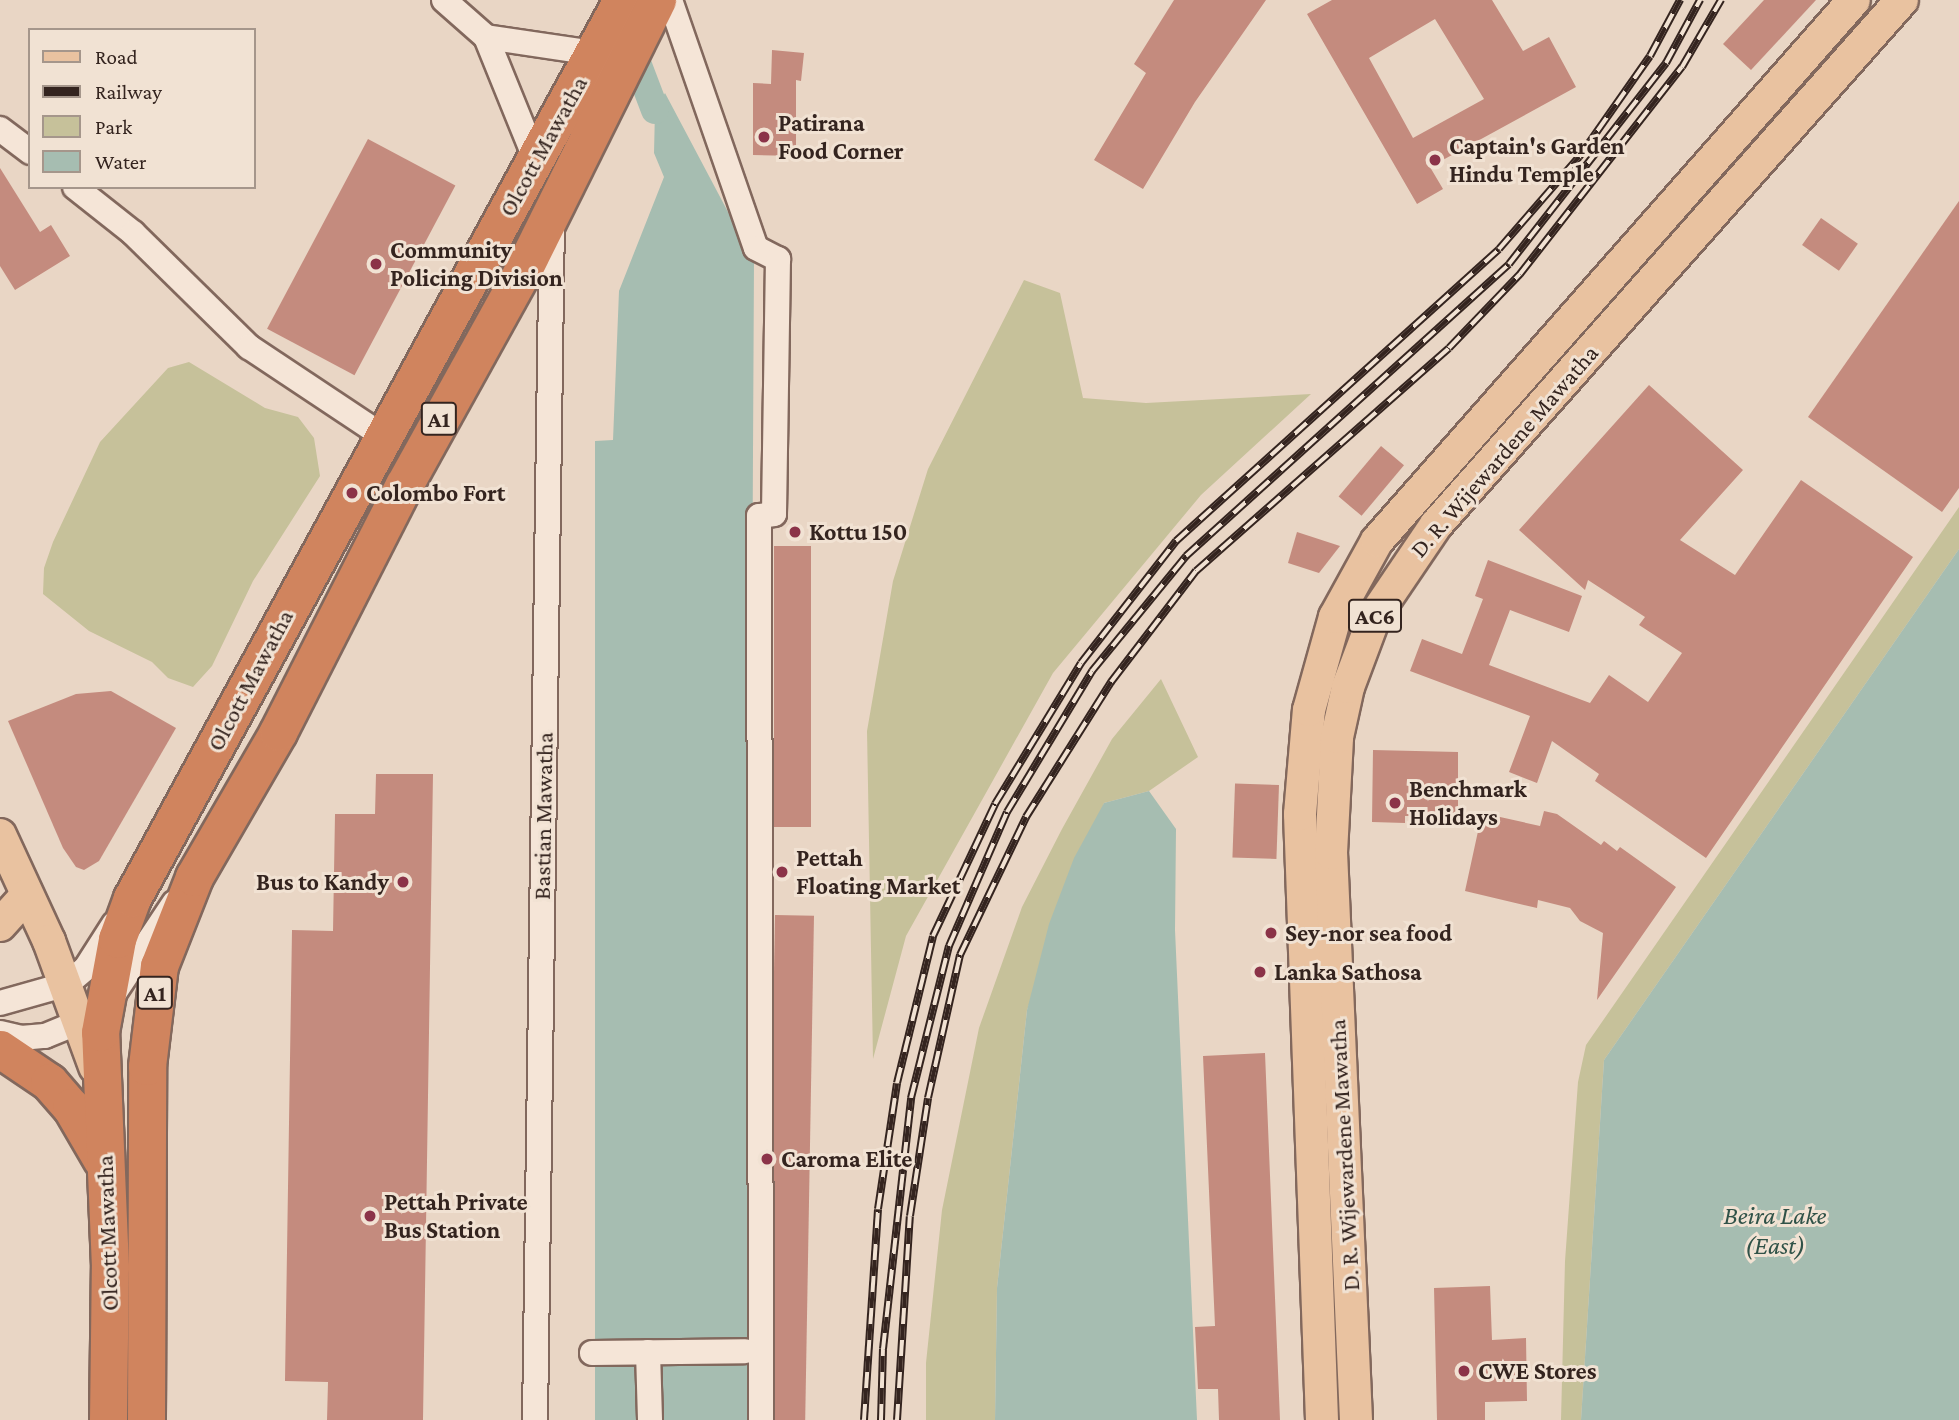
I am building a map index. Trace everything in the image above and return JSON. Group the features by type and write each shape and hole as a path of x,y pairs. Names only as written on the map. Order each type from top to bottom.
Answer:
{"highway":[{"name":"Olcott Mawatha","path":"108,1420 106,1167 91,1018 132,898 288,608 537,159 612,39 657,0"},
{"name":"Olcott Mawatha","path":"146,1420 150,1023 159,966 194,877 331,628 552,213 612,39"},
{"path":"288,608 331,628"},
{"path":"0,1049 49,1082 71,1107 106,1167"}],"main road":[{"name":"D. R. Wijewardene Mawatha","path":"1322,1420 1300,814 1309,710 1335,617 1377,541 1854,0"},
{"name":"D. R. Wijewardene Mawatha","path":"1356,1420 1331,853 1337,737 1348,687 1371,628 1406,564 1436,525 1902,0"},
{"path":"0,835 67,984 91,1018"},
{"path":"0,926 27,895"}],"street":[{"path":"444,0 486,37 612,39"},
{"path":"670,0 757,247 778,259 774,514 759,516 761,1420"},
{"name":"Bastian Mawatha","path":"486,37 537,159 552,213 534,1420"},
{"path":"0,129 28,150"},
{"path":"78,189 133,233 249,347 383,436"},
{"path":"0,1032 21,1038 45,1036 91,1018 194,877"},
{"path":"0,1003 67,984 86,968 132,898"},
{"path":"592,1353 744,1351"},
{"path":"648,1352 650,1420"}],"green space":[{"path":"1024,280 1060,293 1083,398 1146,403 1311,394 1201,495 1053,673 906,936 873,1059 867,731 893,581 928,469"},
{"path":"189,362 265,408 298,417 314,438 320,476 253,581 212,666 193,687 168,678 152,662 89,631 43,594 44,568 53,542 100,442 168,368"},
{"path":"1959,507 1959,549 1604,1060 1581,1420 1561,1420 1565,1261 1578,1082 1586,1045"},
{"path":"1161,679 1198,757 1149,791 1104,803 1027,1010 997,1288 995,1420 926,1420 926,1363 942,1210 979,1028 1022,907 1062,829 1112,739"}],"water":[{"path":"665,93 754,261 748,1420 595,1420 595,441 613,440 619,291 664,177 654,153 655,110"},
{"name":"Beira Lake (East)","path":"1959,549 1959,1420 1581,1420 1604,1060"},
{"path":"1149,791 1176,829 1175,930 1197,1420 995,1420 997,1288 1027,1010 1049,924 1074,858 1104,803"}],"pier":[{"path":"754,261 758,261 758,1420 754,1420"}],"building":[{"path":"1174,0 1266,0 1195,102 1143,189 1094,160 1146,73 1134,64"},
{"path":"1332,0 1492,0 1523,51 1549,37 1576,87 1430,167 1443,189 1417,204 1307,14","holes":["1435,19 1484,99 1413,138 1369,58"]},
{"path":"1764,0 1816,0 1751,70 1723,44"},
{"path":"772,50 804,53 801,81 796,80 796,156 753,155 753,83 771,84"},
{"path":"368,139 455,185 354,375 267,329"},
{"path":"0,168 40,232 51,225 70,256 15,290 0,266"},
{"path":"1959,201 1959,488 1942,512 1808,417"},
{"path":"1821,218 1858,244 1839,271 1802,245"},
{"path":"1649,385 1743,470 1680,540 1735,575 1801,480 1913,557 1706,858 1595,781 1599,774 1552,741 1537,783 1509,772 1530,716 1410,671 1422,639 1462,654 1483,599 1475,596 1488,560 1582,596 1569,632 1510,610 1489,665 1590,703 1609,675 1648,702 1682,653 1639,625 1645,617 1588,580 1585,590 1519,530"},
{"path":"1381,446 1404,465 1362,516 1339,497"},
{"path":"1297,532 1340,546 1319,573 1288,563"},
{"path":"774,546 811,546 811,827 774,827"},
{"path":"111,691 176,728 99,861 84,870 76,867 63,848 8,721 76,694"},
{"path":"1373,750 1458,752 1458,816 1405,816 1405,823 1372,822"},
{"path":"376,774 433,774 423,1420 327,1420 328,1382 285,1381 292,930 333,931 335,814 375,814"},
{"path":"1235,783 1279,785 1276,859 1232,857"},
{"path":"1544,811 1557,814 1601,845 1604,841 1617,851 1620,847 1676,887 1597,1000 1603,933 1580,921 1570,908 1538,900 1537,908 1465,891 1482,813 1540,826"},
{"path":"775,915 814,916 805,1420 766,1420"},
{"path":"1265,1053 1280,1420 1219,1420 1218,1389 1198,1389 1195,1327 1215,1326 1203,1056"},
{"name":"CWE Stores","path":"1490,1286 1492,1340 1526,1338 1527,1401 1485,1402 1485,1420 1437,1420 1434,1288"}],"waterway":[{"path":"628,39 655,110"}],"railway":[{"path":"864,1420 878,1209 897,1083 933,936 995,804 1081,663 1176,541 1499,249 1579,157 1650,56 1680,0"},
{"path":"881,1420 883,1349 911,1098 949,946 1007,812 1092,671 1186,556 1509,264 1666,63 1700,0"},
{"path":"897,1420 910,1216 928,1098 960,955 1026,817 1111,682 1196,571 1449,348 1520,274 1682,67 1721,0"}],"place":[{"name":"Patirana Food Corner","path":"764,137"},
{"name":"Captain's Garden Hindu Temple","path":"1435,160"},
{"name":"Community Policing Division","path":"376,264"},
{"name":"Colombo Fort","path":"352,493"},
{"name":"Kottu 150","path":"795,532"},
{"name":"Benchmark Holidays","path":"1395,803"},
{"name":"Pettah Floating Market","path":"782,872"},
{"name":"Bus to Kandy","path":"403,882"},
{"name":"Sey-nor sea food","path":"1271,933"},
{"name":"Lanka Sathosa","path":"1260,972"},
{"name":"Caroma Elite","path":"767,1159"},
{"name":"Pettah Private Bus Station","path":"370,1216"},
{"name":"CWE Stores","path":"1464,1371"}]}
